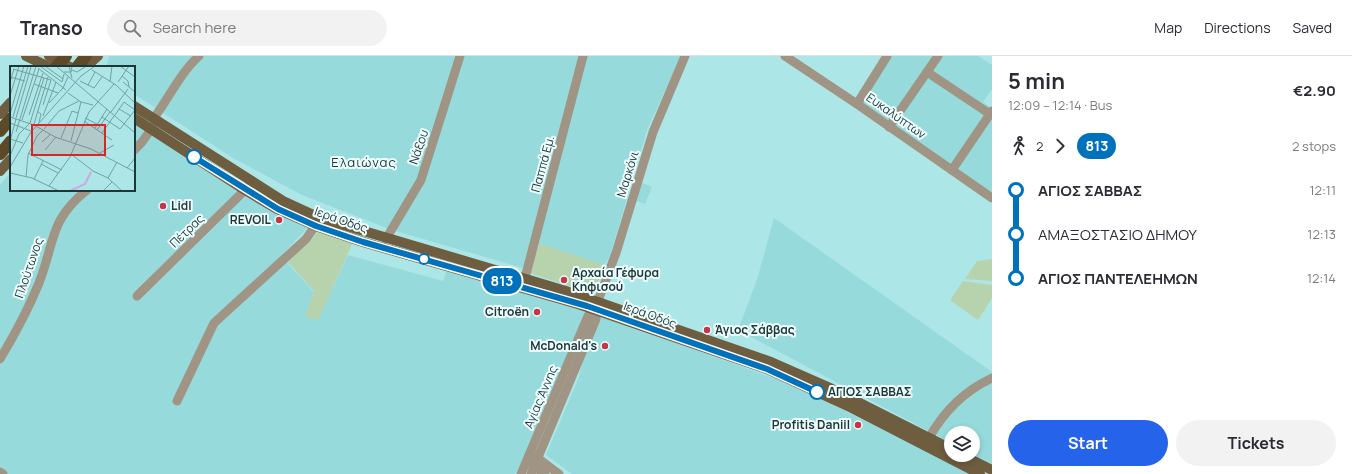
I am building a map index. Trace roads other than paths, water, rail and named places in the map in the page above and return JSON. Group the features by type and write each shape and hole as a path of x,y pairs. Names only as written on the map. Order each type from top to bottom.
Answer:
{"highway":[{"path":"50,63 66,56"},
{"path":"78,66 86,56"},
{"path":"0,131 10,118"},
{"path":"0,154 10,142"}],"main road":[{"path":"26,56 66,66"},
{"path":"26,56 31,66"},
{"path":"70,56 71,66"},
{"path":"80,66 90,63 98,56"},
{"path":"94,66 103,56"},
{"path":"99,66 103,56"},
{"path":"10,103 0,115 10,117"},
{"name":"Ιερά Οδός","path":"135,107 318,222 363,242 596,305 776,364 828,387 944,446"},
{"name":"Ιερά Οδός","path":"135,119 152,128 245,190 278,209 318,222 386,239 525,278 787,377 858,411 980,474"},
{"path":"0,171 10,160"},
{"path":"976,462 992,470"}],"street":[{"path":"154,118 168,99 186,68 199,56"},
{"name":"Νάξου","path":"386,239 421,180 460,56"},
{"name":"Παππά Εμ.","path":"525,278 583,56"},
{"name":"Μαρκόνι","path":"596,305 616,253 653,132 686,56"},
{"name":"Ευκαλύπτων","path":"785,56 858,104 992,198"},
{"path":"858,104 887,56"},
{"path":"889,126 938,56"},
{"path":"927,72 991,113 952,170"},
{"path":"135,149 152,128"},
{"name":"Πέτρας","path":"137,296 253,182"},
{"name":"Πλούτωνος","path":"0,359 20,327 44,267 57,222 66,210 86,191"},
{"path":"177,402 214,323 306,239 318,222"},
{"name":"Αγίας Άννης","path":"521,474 588,316 596,305"},
{"name":"Αγίας Άννης","path":"535,466 596,319 596,305"},
{"path":"929,438 943,416 959,399 992,378"},
{"path":"528,457 535,466 545,474"},
{"path":"535,466 559,474"}],"place":[{"name":"Lidl","path":"163,206"},
{"name":"REVOIL","path":"279,220"},
{"name":"Αρχαία Γέφυρα Κηφισού","path":"564,280"},
{"name":"Citroën","path":"537,312"},
{"name":"Άγιος Σάββας","path":"707,330"},
{"name":"McDonald's","path":"605,346"},
{"name":"ΑΓΙΟΣ ΣΑΒΒΑΣ","path":"817,392"},
{"name":"Profitis Daniil","path":"858,425"}],"district":[{"name":"Ελαιώνας","path":"364,162"}]}
